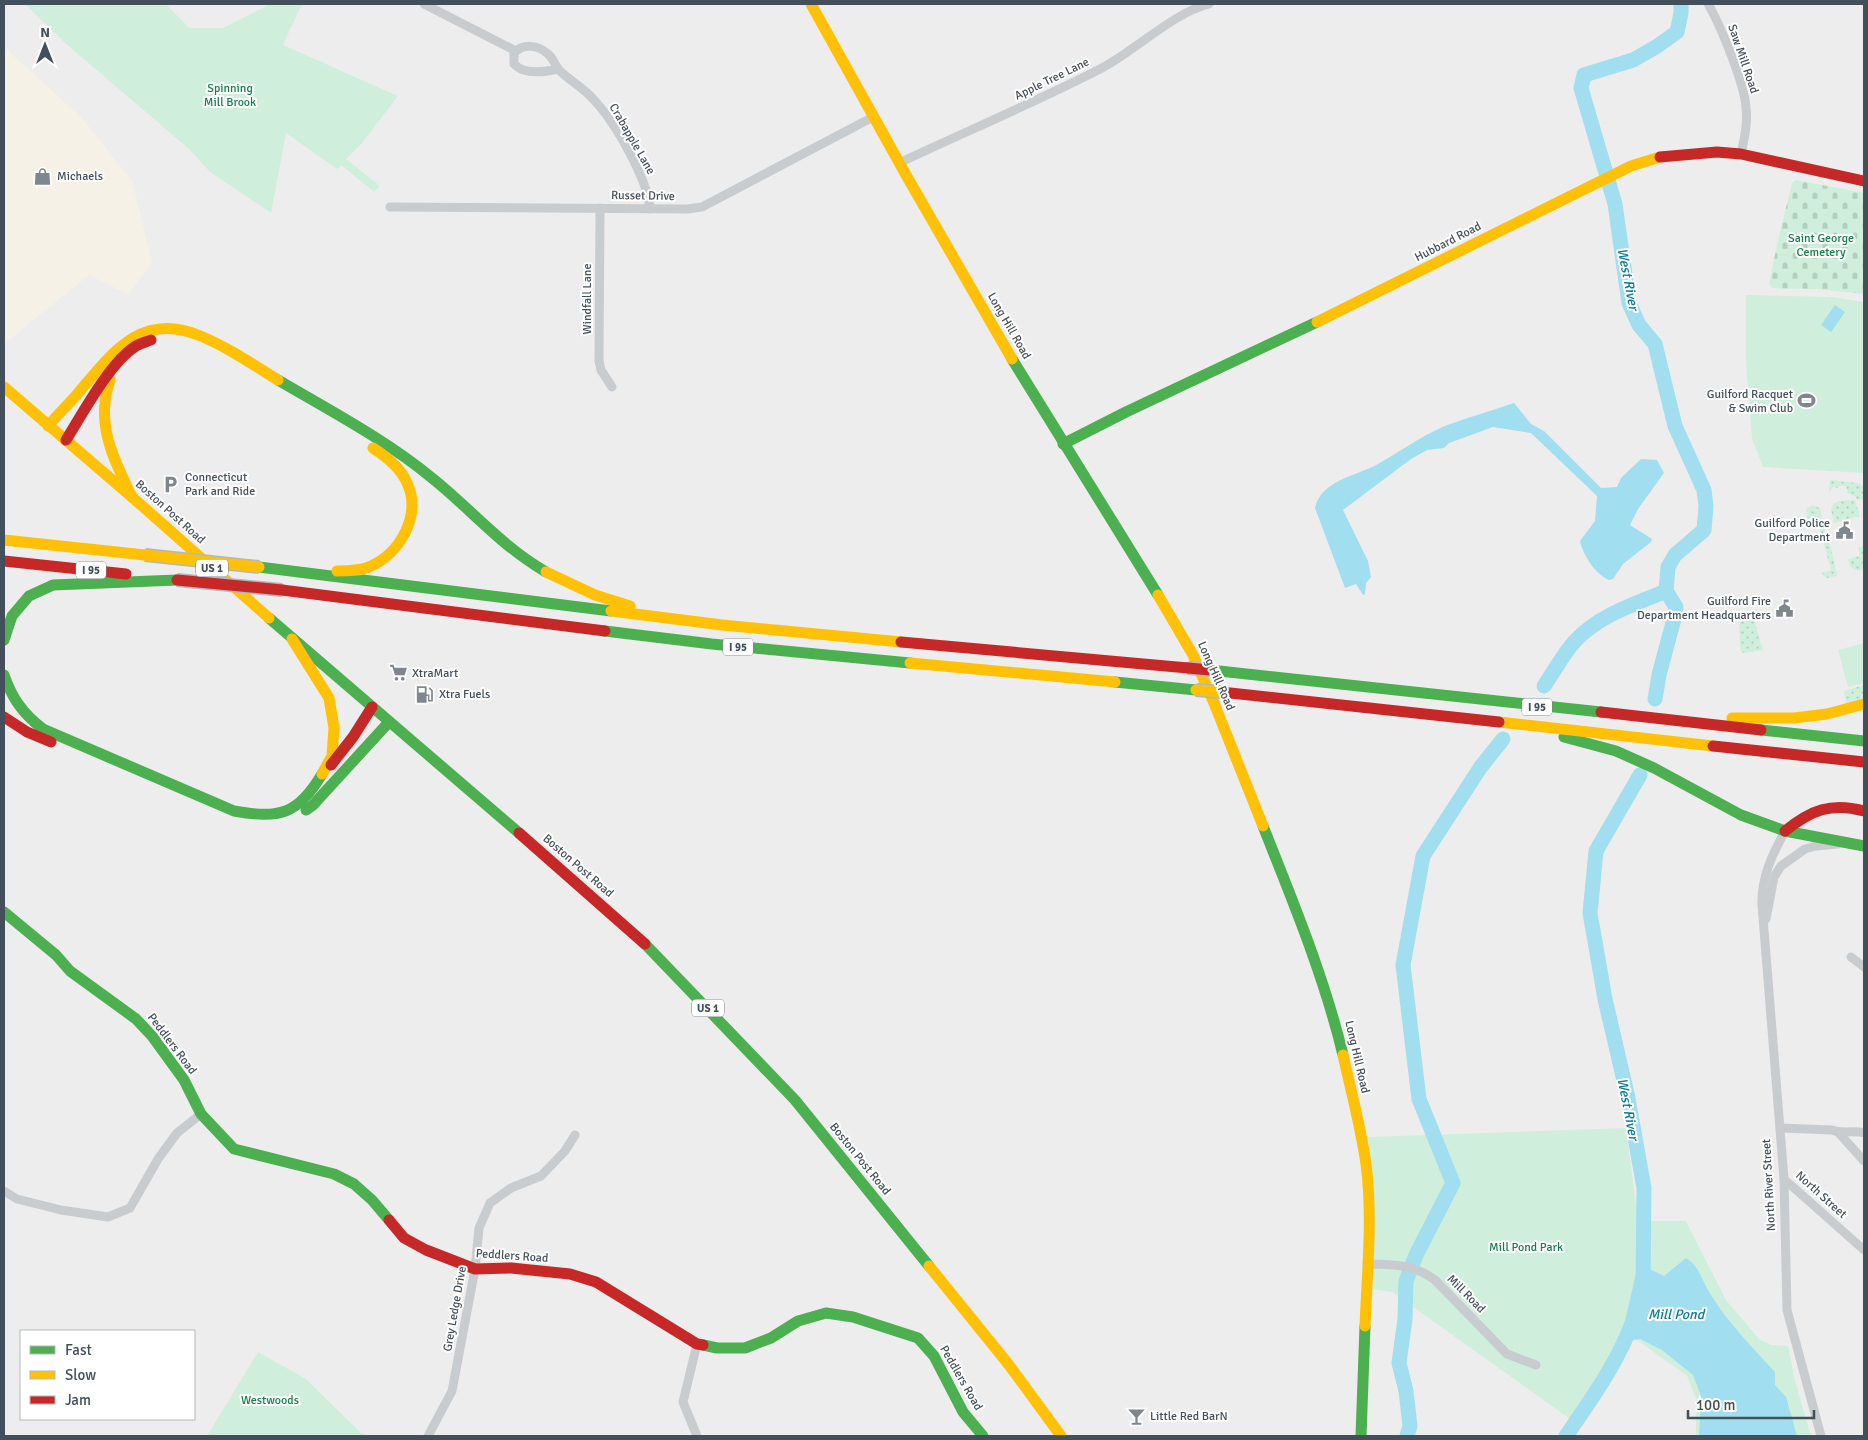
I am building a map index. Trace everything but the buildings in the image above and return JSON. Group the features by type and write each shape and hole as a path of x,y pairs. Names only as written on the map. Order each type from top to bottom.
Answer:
{"main road":[{"name":"Long Hill Road","path":"811,4 873,117 1011,358 1156,591 1193,655 1214,703 1316,961 1340,1042 1363,1145 1368,1198 1361,1436"},
{"name":"Hubbard Road","path":"1063,444 1378,292 1631,166 1650,160 1688,153 1717,152 1741,154 1864,181"},
{"path":"48,426 110,354 126,341 146,331 167,327 190,331 215,342 393,450 450,493 505,544 523,558 556,577 592,594 628,606 722,625"},
{"path":"66,440 85,408 118,364 137,346 159,337 184,337 206,346 382,454 401,472 410,490 412,511 406,532 392,553 370,566 340,571 259,567"},
{"path":"118,364 108,385 104,403 105,427 110,451 132,497"},
{"name":"Boston Post Road","path":"4,387 132,497 292,639 490,807 640,938 795,1100 1009,1364 1061,1436"},
{"name":"I 95","path":"4,540 259,567 722,625 1210,670 1864,741"},
{"name":"I 95","path":"4,561 282,590 712,644 1221,692 1864,762"},
{"path":"4,640 12,616 29,596 53,585 177,580"},
{"path":"292,639 329,698 334,728 332,756 311,792"},
{"path":"4,675 12,697 26,716 43,729 234,811 256,816 275,816 295,807 311,792 353,737 372,707"},
{"path":"1612,714 1749,719 1794,718 1827,714 1864,704"},
{"path":"4,717 36,736 231,819 253,825 275,825 294,818 313,805 389,722"},
{"path":"1466,719 1559,736 1616,751 1654,768 1741,816 1785,831"},
{"name":"North River Street","path":"1785,831 1804,816 1826,808 1844,806 1864,811"},
{"name":"North River Street","path":"1785,831 1845,844 1864,846"},
{"name":"Peddlers Road","path":"4,912 56,955 70,971 136,1018 152,1036 184,1080 201,1114 234,1148 334,1174 354,1184 372,1200 404,1238 426,1250 475,1269 511,1268 570,1274 596,1282 697,1344 717,1348 745,1348 771,1338 798,1321 826,1313 853,1316 895,1329 918,1338 934,1356 963,1412 983,1436"}],"street":[{"path":"424,4 516,51 514,64 517,67 527,71 558,69"},
{"name":"Apple Tree Lane","path":"899,163 964,132 1013,112 1102,68 1185,14 1209,4"},
{"name":"Saw Mill Road","path":"1708,4 1717,20 1743,92 1747,121 1741,154"},
{"name":"Crabapple Lane","path":"516,51 525,46 535,47 548,53 558,69 595,100 609,119 641,176 649,197 650,209"},
{"name":"Russet Drive","path":"390,207 687,209 702,206 873,117"},
{"name":"Windfall Lane","path":"600,208 599,361 601,370 612,387"},
{"name":"North River Street","path":"1785,831 1773,853 1763,884 1761,899 1784,1179 1787,1310 1821,1436"},
{"name":"North River Street","path":"1764,929 1774,877 1781,866 1802,851 1812,847 1845,844"},
{"path":"1851,957 1864,967"},
{"path":"4,1191 17,1199 108,1217 130,1208 158,1159 176,1133 201,1114"},
{"path":"1780,1128 1832,1130 1838,1132 1852,1130 1864,1133"},
{"path":"1838,1132 1864,1161"},
{"name":"Grey Ledge Drive","path":"428,1436 452,1391 475,1269 479,1228 490,1203 511,1188 541,1176 565,1151 575,1135"},
{"name":"North Street","path":"1784,1179 1864,1250"},
{"name":"Mill Road","path":"1367,1264 1410,1267 1435,1280 1507,1354 1536,1365"},
{"path":"697,1344 683,1402 697,1436"}],"shaded area":[{"path":"4,47 81,117 132,181 152,262 128,294 89,275 4,344"}],"green space":[{"name":"Spinning Mill Brook","path":"25,4 166,4 189,28 223,28 270,4 302,4 283,45 398,96 362,143 346,159 380,186 374,192 341,165 337,169 286,133 271,213 210,172 189,149 65,43"},
{"name":"Saint George Cemetery","path":"1796,180 1864,193 1864,294 1816,289 1772,288 1769,284 1792,183"},
{"name":"Guilford Racquet & Swim Club","path":"1746,295 1832,297 1864,302 1864,473 1763,467 1752,439 1746,362"},
{"path":"1830,480 1857,483 1864,486 1864,499 1857,500 1855,496 1848,494 1846,486 1838,486 1837,489 1834,486 1829,492"},
{"path":"1855,500 1860,516 1834,523 1831,510 1833,504 1838,501"},
{"path":"1812,505 1820,508 1837,576 1828,578 1823,576 1822,573 1831,570 1819,526 1810,528 1806,510"},
{"path":"1864,546 1864,569 1858,571 1851,568 1848,559 1860,556 1858,548"},
{"path":"1753,616 1763,650 1743,653 1740,649 1739,624 1744,618"},
{"path":"1864,643 1864,683 1848,687 1838,650"},
{"path":"1864,685 1864,698 1846,703 1844,691"},
{"name":"Mill Pond Park","path":"1626,1128 1638,1221 1686,1221 1726,1300 1759,1339 1771,1345 1788,1346 1795,1381 1811,1436 1696,1436 1696,1399 1687,1376 1637,1340 1627,1342 1615,1367 1577,1424 1392,1292 1371,1289 1373,1232 1368,1137"},
{"name":"Westwoods","path":"258,1352 306,1379 361,1433 370,1436 207,1436"}],"water":[{"path":"1835,305 1845,312 1831,332 1821,325"},
{"path":"1514,403 1531,424 1544,431 1601,488 1617,487 1621,478 1641,459 1657,460 1664,473 1638,509 1630,525 1652,539 1651,542 1623,564 1613,579 1609,580 1604,577 1590,564 1580,541 1595,521 1597,496 1531,433 1493,427 1449,443 1444,448 1427,450 1411,459 1343,510 1368,561 1371,577 1366,583 1365,594 1363,595 1356,584 1345,588 1315,508 1324,491 1341,480 1378,464 1436,430"},
{"name":"Mill Pond","path":"1686,1258 1695,1265 1708,1290 1725,1315 1775,1372 1775,1385 1786,1397 1797,1436 1699,1436 1701,1396 1693,1375 1662,1350 1640,1339 1633,1340 1622,1334 1637,1269 1647,1268 1664,1276"}],"waterway":[{"name":"West River","path":"1666,591 1668,567 1675,555 1704,530 1706,506 1704,490 1675,426 1655,344 1639,325 1629,303 1615,204 1581,88 1584,75 1633,60 1677,32 1681,4"},
{"name":"Spinning Mill Brook","path":"1544,686 1575,641 1595,624 1618,611 1666,591"},
{"path":"1655,699 1676,607 1666,591"},
{"path":"1407,1436 1410,1426 1406,1391 1399,1363 1405,1319 1406,1281 1416,1255 1453,1183 1419,1099 1403,965 1423,856 1480,768 1503,739"},
{"name":"West River","path":"1640,775 1596,851 1590,913 1605,999 1628,1098 1644,1188 1643,1289"},
{"name":"West River","path":"1566,1436 1613,1364 1634,1318"}],"traffic: fast":[{"path":"1063,444 1126,412 1317,322"},
{"path":"1012,359 1158,595"},
{"path":"278,380 396,451 446,490 514,550 546,572"},
{"path":"259,567 611,611"},
{"path":"4,640 12,616 29,596 53,585 177,580"},
{"path":"269,618 519,833"},
{"path":"605,631 712,644 910,663"},
{"path":"1210,670 1601,712"},
{"path":"4,675 19,705 43,729 234,811 263,814 275,814 286,811 304,798 322,774"},
{"path":"1115,682 1196,690"},
{"path":"306,810 313,805 389,722"},
{"path":"1761,730 1864,741"},
{"path":"1564,737 1616,751 1654,768 1741,815 1785,831"},
{"path":"1263,826 1317,968 1343,1055"},
{"path":"1785,831 1864,846"},
{"path":"4,912 56,955 70,971 136,1019 152,1036 184,1080 201,1114 234,1149 334,1174 354,1184 372,1200 389,1220"},
{"path":"645,944 795,1100 929,1266"},
{"path":"703,1345 717,1348 745,1348 771,1338 798,1321 826,1313 853,1317 918,1338 934,1356 963,1412 983,1436"},
{"path":"1361,1436 1365,1326"}],"traffic: slow":[{"path":"811,4 906,175 1012,359"},
{"path":"1317,322 1631,166 1660,157"},
{"path":"48,426 116,351 129,340 144,333 160,329 178,329 208,339 278,380"},
{"path":"110,380 104,411 105,426 118,468 132,497"},
{"path":"4,387 269,618"},
{"path":"337,571 363,569 381,560 399,542 406,532 410,520 412,508 411,495 407,483 393,463 373,448"},
{"path":"4,540 145,555"},
{"path":"145,555 259,567"},
{"path":"546,572 595,595 630,606"},
{"path":"1158,595 1193,655 1263,826"},
{"path":"611,611 722,625 901,642"},
{"path":"292,639 329,698 334,728 332,756 322,774"},
{"path":"910,663 1115,682"},
{"path":"1196,690 1221,692"},
{"path":"1732,718 1794,718 1827,714 1864,704"},
{"path":"1499,722 1713,746"},
{"path":"1343,1055 1361,1137 1368,1184 1369,1245 1365,1326"},
{"path":"929,1266 1009,1365 1061,1436"}],"traffic: jam":[{"path":"1660,157 1717,152 1741,154 1864,181"},
{"path":"66,440 116,364 136,346 151,340"},
{"path":"4,561 126,574"},
{"path":"177,580 282,590"},
{"path":"282,590 605,631"},
{"path":"901,642 1188,668"},
{"path":"1188,668 1210,670"},
{"path":"1221,692 1499,722"},
{"path":"331,765 353,737 372,707"},
{"path":"1601,712 1761,730"},
{"path":"4,717 27,732 51,742"},
{"path":"1713,746 1864,762"},
{"path":"1785,831 1804,818 1822,810 1841,807 1864,811"},
{"path":"519,833 645,944"},
{"path":"389,1220 404,1238 426,1250 475,1269 511,1268 570,1274 596,1282 697,1344 703,1345"}],"place":[{"name":"Michaels","path":"43,176"},
{"name":"Guilford Racquet & Swim Club","path":"1807,401"},
{"name":"Connecticut Park and Ride","path":"171,484"},
{"name":"Guilford Police Department","path":"1844,530"},
{"name":"Guilford Fire Department Headquarters","path":"1785,608"},
{"name":"XtraMart","path":"398,673"},
{"name":"Xtra Fuels","path":"425,694"},
{"name":"Little Red BarN","path":"1136,1416"}]}
